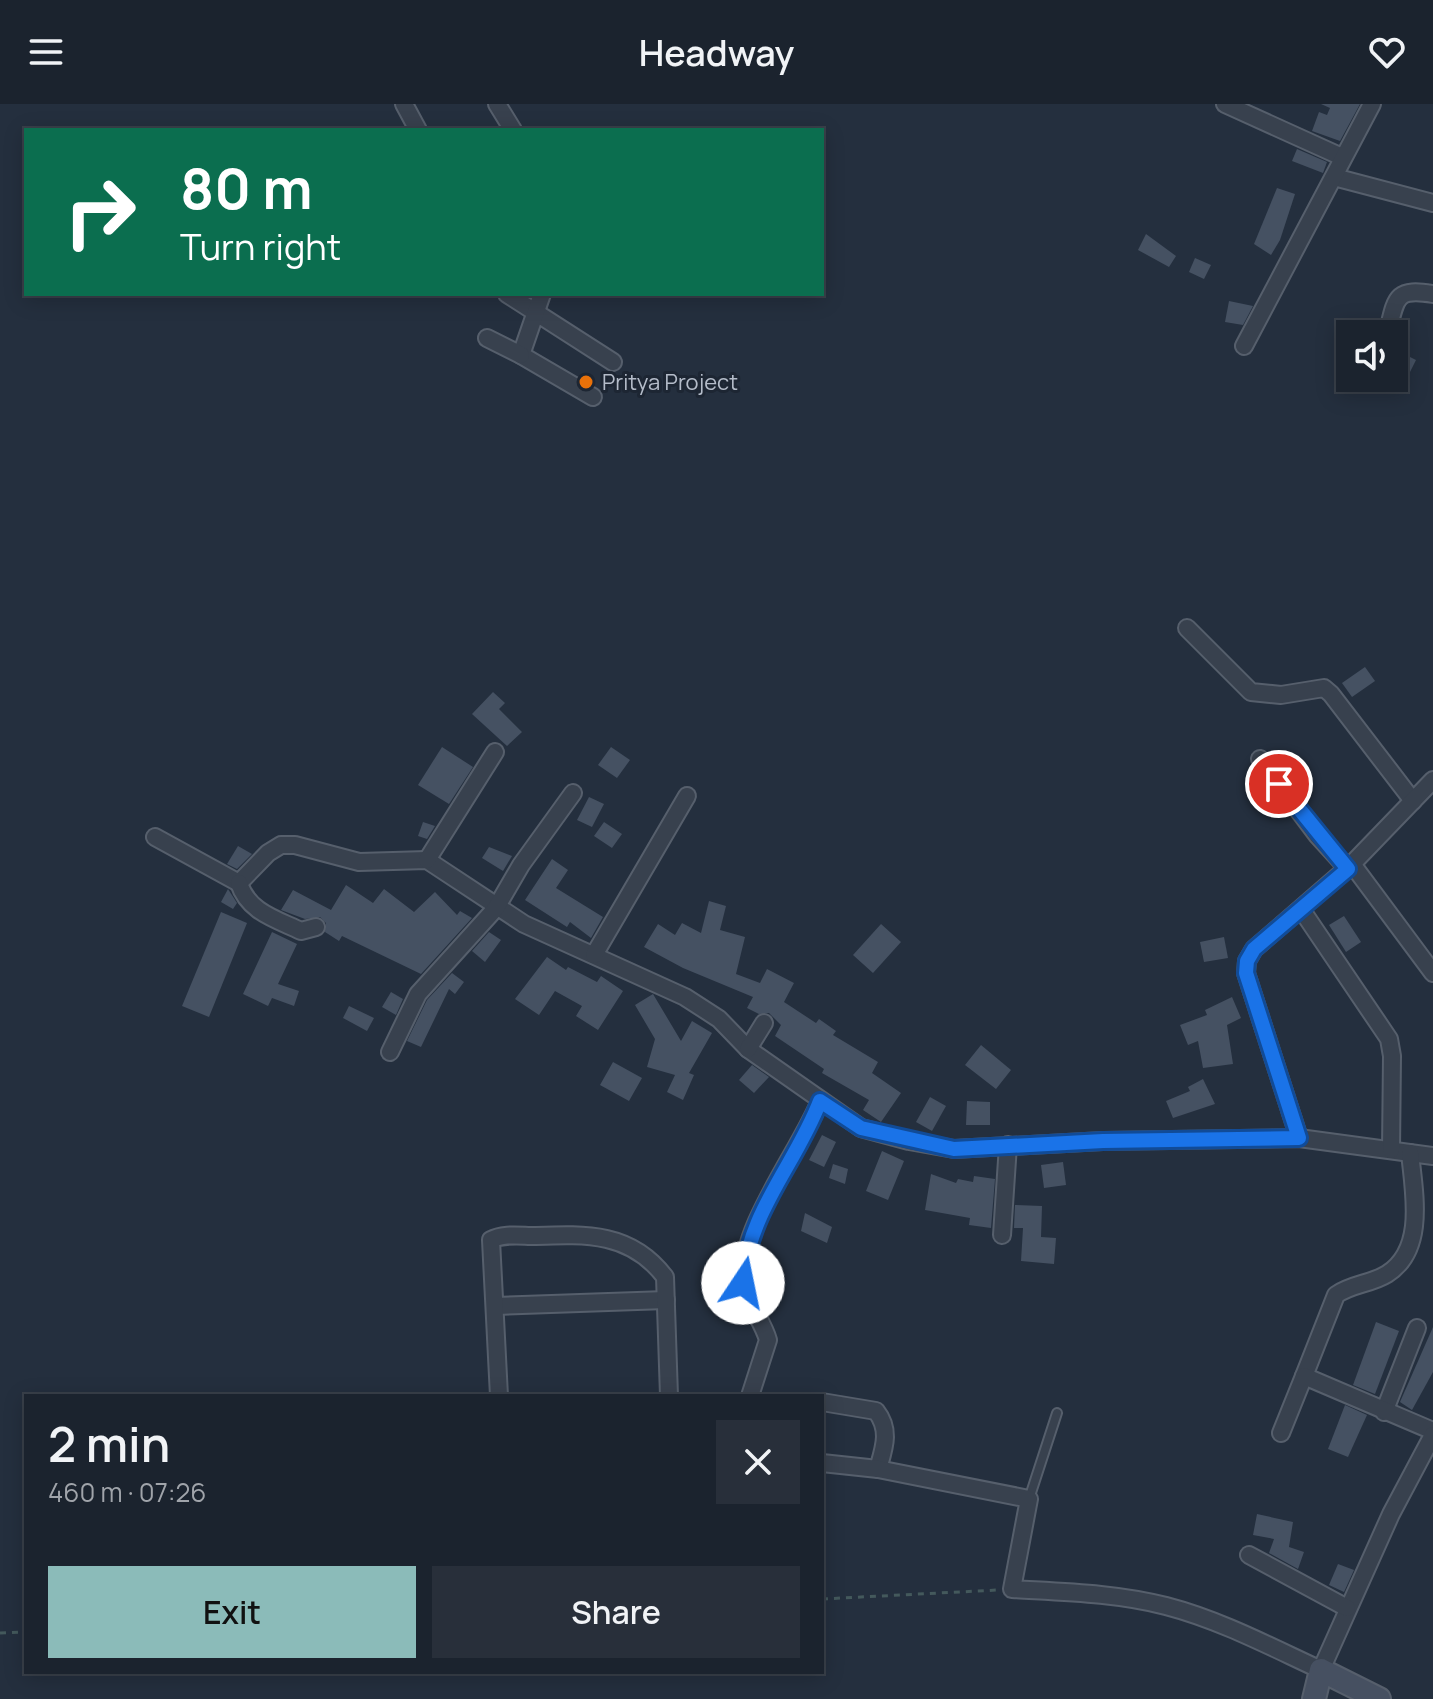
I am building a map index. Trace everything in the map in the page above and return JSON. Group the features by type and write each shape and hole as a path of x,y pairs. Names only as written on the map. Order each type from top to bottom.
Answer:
{"street":[{"path":"497,104 512,128"},
{"path":"1225,104 1342,157"},
{"path":"1244,346 1372,104"},
{"path":"406,105 417,128"},
{"path":"1334,177 1433,203"},
{"path":"1391,320 1397,299 1403,293 1410,289 1433,294"},
{"path":"510,296 613,362"},
{"path":"521,355 541,296"},
{"path":"487,338 593,397"},
{"path":"1187,628 1251,692 1281,695 1324,688 1413,801"},
{"path":"427,860 495,752"},
{"path":"1260,759 1317,835 1350,866 1433,973"},
{"path":"1299,1138 1246,973 1247,961 1254,949 1350,866 1433,780"},
{"path":"390,1052 418,994 496,908 573,793"},
{"path":"594,955 687,796"},
{"path":"155,837 239,883 244,898 255,909 301,931 316,927"},
{"path":"239,883 268,853 281,845 295,845 359,862 427,860 496,908 685,997 719,1019 748,1049 861,1128 909,1141 954,1149 1299,1138 1433,1156"},
{"path":"1301,909 1389,1039 1392,1056 1391,1150"},
{"path":"748,1049 764,1023"},
{"path":"755,1394 768,1340 743,1283 744,1271 766,1199 820,1101"},
{"path":"1002,1235 1008,1145"},
{"path":"1281,1433 1336,1295 1387,1274 1405,1257 1413,1242 1414,1192 1410,1153"},
{"path":"499,1394 491,1240 495,1237 589,1234 618,1239 653,1261 665,1277 669,1394"},
{"path":"495,1306 666,1300"},
{"path":"1384,1412 1417,1328"},
{"path":"1304,1376 1433,1433 1347,1608 1317,1686"},
{"path":"824,1402 876,1411 885,1424 886,1437 878,1469"},
{"path":"824,1463 878,1469 1029,1499 1012,1589 1103,1595 1167,1606 1245,1635 1317,1686 1379,1699"},
{"path":"1249,1555 1347,1608"}],"lane":[{"path":"1029,1499 1057,1413"}],"path":[{"path":"824,1599 1012,1589"},
{"path":"0,1633 24,1632"}],"building":[{"path":"1321,104 1360,104 1340,141 1312,131 1319,112 1327,115 1330,108"},
{"path":"1297,149 1327,162 1323,173 1292,161"},
{"path":"1277,188 1295,194 1280,240 1271,255 1254,244"},
{"path":"1146,234 1176,256 1169,267 1138,250"},
{"path":"1195,258 1211,265 1204,279 1189,272"},
{"path":"1229,301 1253,306 1243,325 1225,322"},
{"path":"1408,356 1416,360 1408,373"},
{"path":"1365,667 1375,681 1352,697 1342,683"},
{"path":"493,692 505,703 499,709 522,732 507,746 472,714"},
{"path":"442,747 473,767 449,804 418,785"},
{"path":"611,747 630,760 617,778 598,765"},
{"path":"589,797 604,804 592,827 577,820"},
{"path":"423,822 435,826 427,839 418,836"},
{"path":"604,822 622,834 612,848 594,836"},
{"path":"238,846 252,854 237,869 227,864"},
{"path":"489,847 512,856 503,871 482,858"},
{"path":"552,859 568,870 556,888 603,917 591,938 570,922 567,927 525,900"},
{"path":"346,885 373,903 384,889 414,912 435,892 457,915 460,911 472,918 421,974 342,936 339,941 325,932 326,923 320,917 305,919 281,910 293,890 331,910"},
{"path":"228,889 237,903 233,909 221,902"},
{"path":"709,901 726,906 720,930 745,937 736,974 760,983 767,969 794,983 784,1002 816,1023 819,1019 836,1031 833,1035 878,1062 872,1073 901,1093 881,1122 863,1110 869,1100 822,1073 824,1069 775,1036 781,1025 769,1013 759,1014 747,1008 753,997 683,968 644,947 658,924 675,935 682,923 701,933"},
{"path":"221,912 247,923 209,1017 182,1006"},
{"path":"1344,916 1361,942 1346,952 1329,925"},
{"path":"881,924 901,942 873,973 853,955"},
{"path":"272,932 297,944 278,984 299,991 294,1006 272,998 268,1006 243,994"},
{"path":"489,932 501,940 485,962 472,951"},
{"path":"1224,937 1228,958 1204,962 1200,942"},
{"path":"547,957 566,970 568,967 597,982 601,976 623,991 598,1030 576,1016 582,1006 555,991 539,1015 515,999"},
{"path":"452,973 464,982 455,994 449,989 421,1047 407,1041 427,1000"},
{"path":"391,992 403,999 396,1015 382,1007"},
{"path":"653,994 681,1041 692,1021 712,1033 689,1073 694,1075 683,1100 667,1092 675,1075 647,1067 655,1039 635,1005"},
{"path":"1232,997 1241,1018 1227,1025 1233,1064 1203,1068 1198,1041 1188,1045 1180,1025 1207,1015 1205,1010"},
{"path":"349,1006 374,1018 367,1031 343,1018"},
{"path":"981,1045 1011,1070 996,1089 965,1065"},
{"path":"613,1062 642,1078 629,1101 600,1085"},
{"path":"752,1065 769,1077 754,1093 739,1080"},
{"path":"1203,1079 1215,1104 1173,1118 1166,1101 1190,1091 1188,1087"},
{"path":"930,1097 946,1106 932,1131 916,1122"},
{"path":"967,1101 990,1102 990,1125 966,1125"},
{"path":"822,1135 836,1142 824,1167 809,1160"},
{"path":"882,1151 904,1161 888,1200 866,1191"},
{"path":"1063,1162 1066,1185 1044,1188 1041,1165"},
{"path":"833,1164 848,1169 845,1184 829,1178"},
{"path":"931,1174 956,1183 958,1179 973,1182 974,1176 995,1179 991,1228 969,1225 970,1218 925,1210"},
{"path":"1015,1205 1042,1206 1041,1237 1056,1238 1054,1264 1021,1261 1023,1228 1014,1228"},
{"path":"805,1213 832,1227 827,1243 801,1231"},
{"path":"1376,1322 1399,1331 1375,1394 1353,1385"},
{"path":"1433,1327 1433,1372 1412,1410 1400,1402"},
{"path":"1345,1405 1367,1415 1348,1457 1328,1449"},
{"path":"1257,1514 1293,1522 1289,1547 1304,1552 1298,1569 1269,1553 1274,1539 1253,1535"},
{"path":"1338,1564 1354,1570 1344,1592 1329,1585"}],"place":[{"name":"Pritya Project","path":"586,382"}],"route":[{"path":"743,1283 755,1225 820,1101 861,1128 954,1149 1103,1141 1299,1138 1246,973 1247,961 1254,949 1348,869 1317,835 1279,784"}]}
